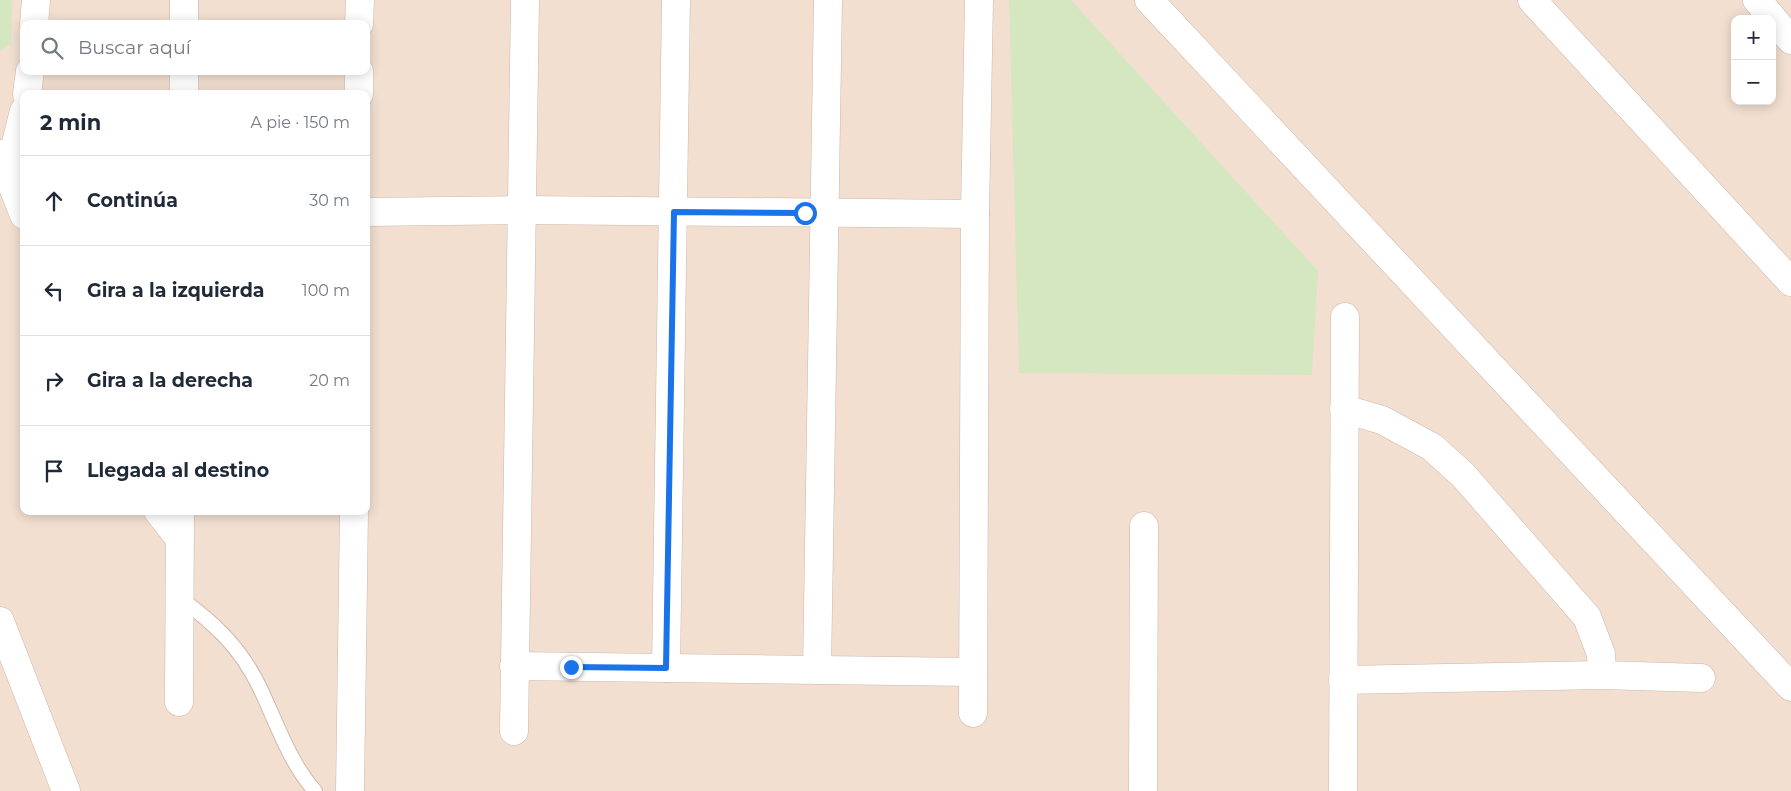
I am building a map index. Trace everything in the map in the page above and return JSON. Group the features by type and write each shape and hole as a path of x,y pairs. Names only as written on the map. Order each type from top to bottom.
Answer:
{"street":[{"path":"34,20 36,0"},
{"path":"184,0 184,20"},
{"path":"359,20 360,0"},
{"path":"514,731 525,0"},
{"path":"666,668 676,0"},
{"path":"817,670 828,0"},
{"path":"973,714 975,214 979,0"},
{"path":"1149,0 1791,687"},
{"path":"1532,0 1791,282"},
{"path":"1757,0 1787,26"},
{"path":"28,90 30,75"},
{"path":"184,75 184,90"},
{"path":"359,75 359,90"},
{"path":"20,122 4,164 20,205"},
{"path":"370,212 522,210 975,214"},
{"path":"1343,791 1345,317"},
{"path":"1344,410 1382,420 1432,447 1463,475 1587,617 1601,654 1602,675"},
{"path":"161,515 180,538"},
{"path":"179,702 180,515"},
{"path":"350,791 354,515"},
{"path":"1143,791 1144,526"},
{"path":"0,621 66,791"},
{"path":"514,666 974,672"},
{"path":"1343,680 1602,675 1701,678"}],"lane":[{"path":"180,598 210,620 237,649 258,684 294,759 315,791"}],"shaded area":[{"path":"0,0 1791,0 1791,791 0,791"}],"green space":[{"path":"0,0 12,0 11,44 0,51"},
{"path":"1009,0 1071,0 1318,271 1312,375 1019,373"}],"route":[{"path":"571,667 666,668 674,212 805,213"}]}
